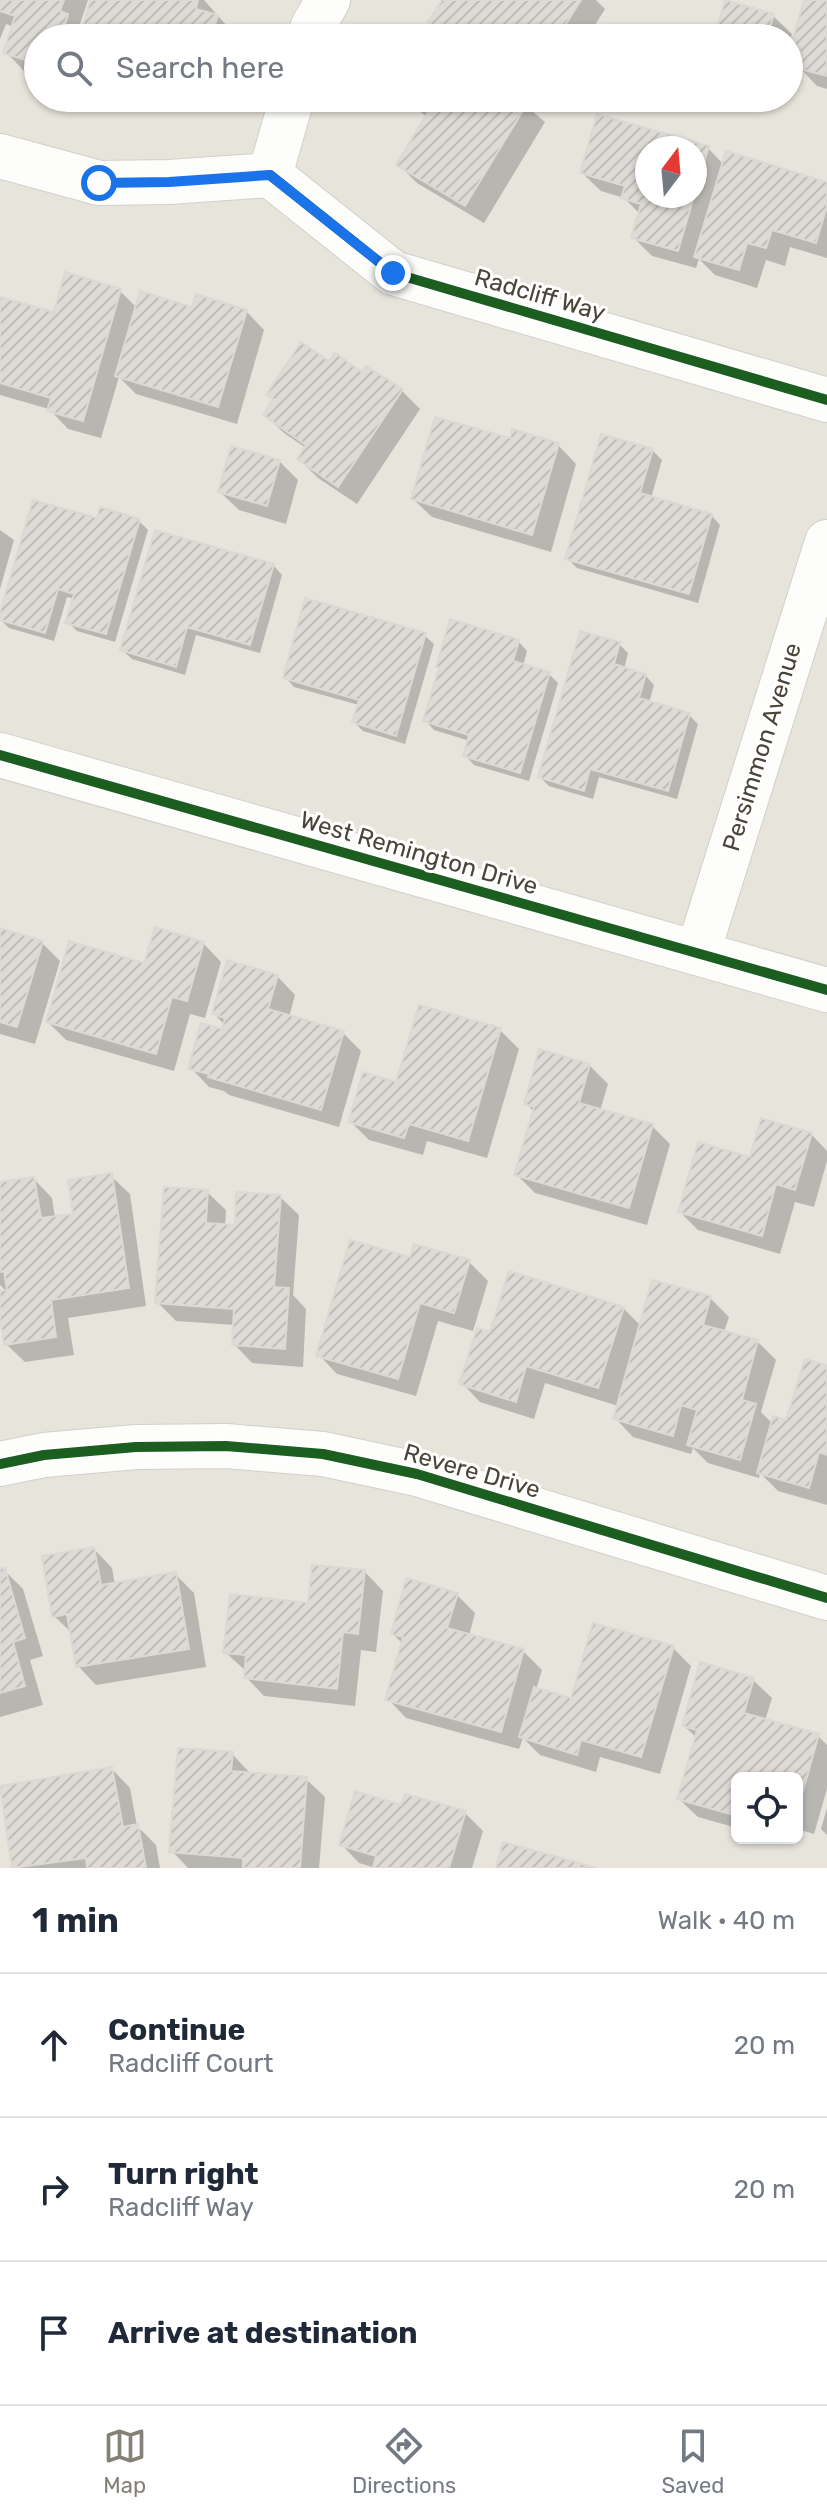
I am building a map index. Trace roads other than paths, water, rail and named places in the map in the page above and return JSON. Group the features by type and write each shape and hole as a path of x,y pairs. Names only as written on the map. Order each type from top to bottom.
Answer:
{"street":[{"path":"314,24 328,0"},
{"path":"0,156 99,183 270,175 288,112"},
{"name":"Radcliff Way","path":"270,175 393,273 827,400"},
{"name":"Persimmon Avenue","path":"698,952 827,542"},
{"name":"West Remington Drive","path":"0,755 827,990"},
{"name":"Revere Drive","path":"0,1464 44,1455 136,1447 226,1446 323,1454 417,1474 827,1598"}]}
